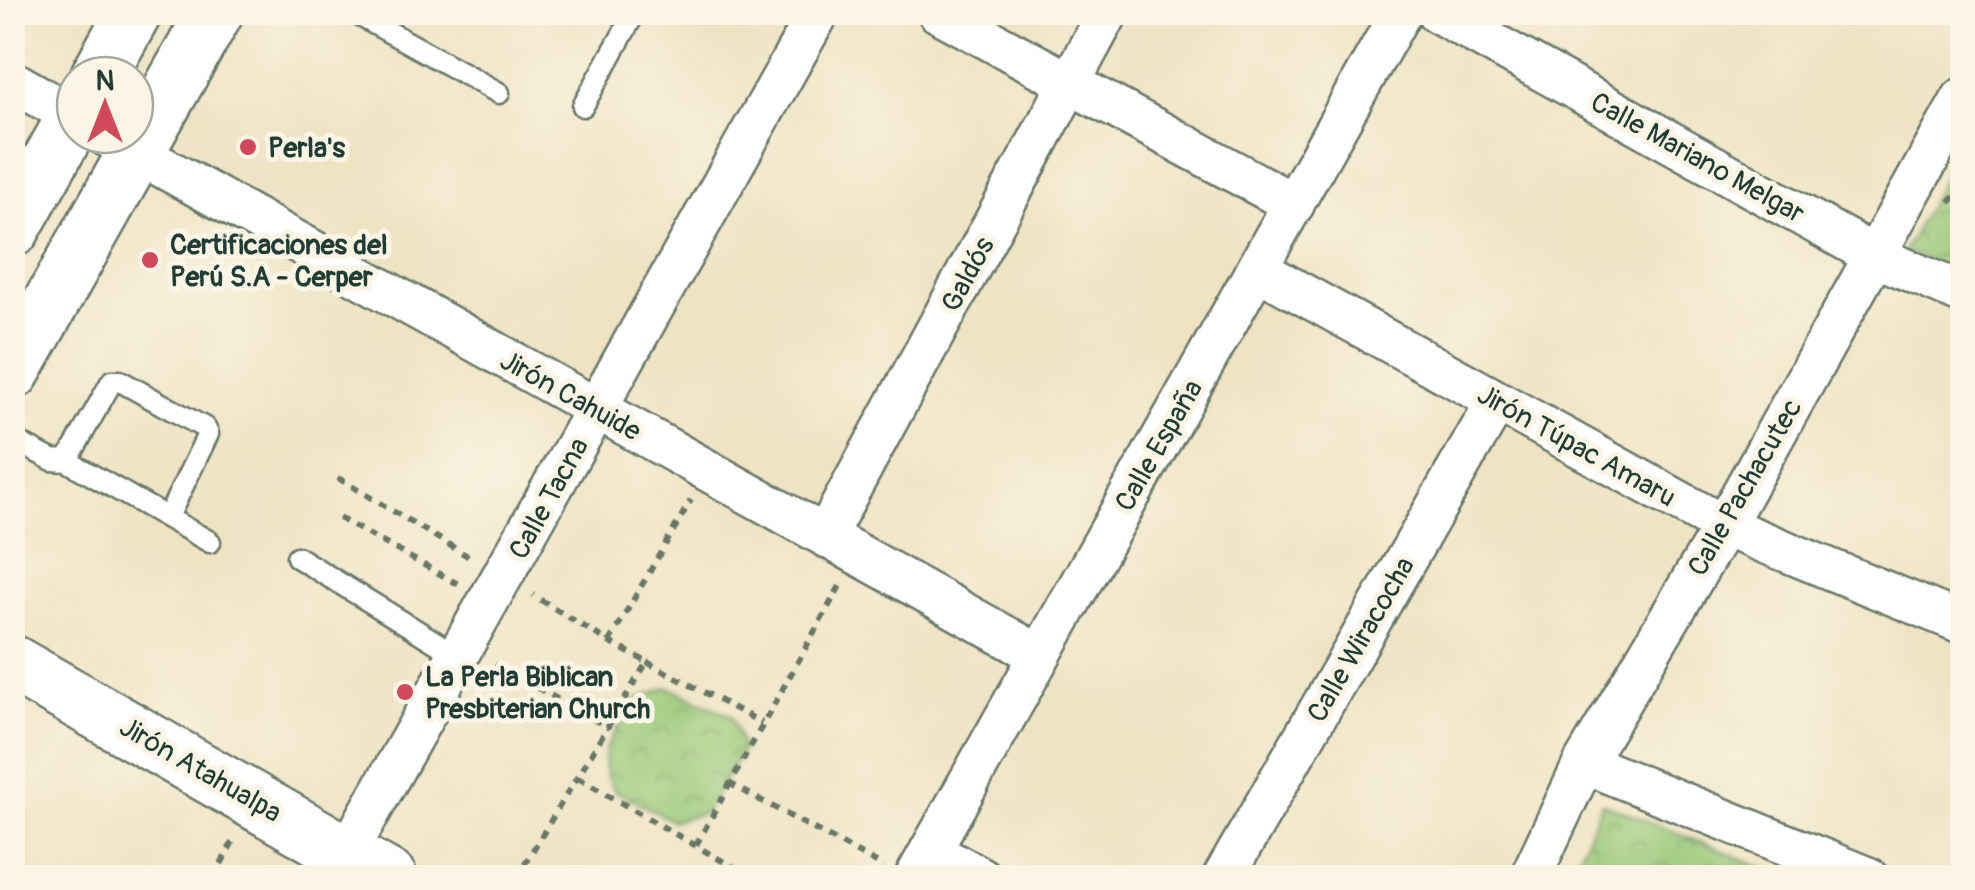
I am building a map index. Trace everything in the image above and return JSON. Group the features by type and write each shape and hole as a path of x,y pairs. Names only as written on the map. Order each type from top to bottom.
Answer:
{"main road":[{"path":"110,55 134,12"},
{"path":"155,95 215,12"},
{"path":"12,229 55,153"},
{"path":"12,372 115,155"},
{"name":"Jirón Atahualpa","path":"12,663 356,869"}],"street":[{"name":"Calle Tacna","path":"356,869 460,651 820,12"},
{"path":"938,12 1294,204"},
{"name":"Galdós","path":"842,545 1108,12"},
{"name":"Calle España","path":"911,865 1039,654 1401,12"},
{"name":"Calle Mariano Melgar","path":"1438,12 1876,256 1962,293"},
{"path":"12,82 55,107"},
{"name":"Calle Pachacutec","path":"1530,878 1584,763 1724,526 1962,99"},
{"name":"Jirón Cahuide","path":"140,155 1039,654"},
{"name":"Jirón Túpac Amaru","path":"1257,270 1724,526 1962,623"},
{"name":"Calle Wiracocha","path":"1223,878 1497,401"},
{"path":"1584,763 1869,878"},
{"path":"911,865 981,878"}],"lane":[{"path":"353,12 500,93"},
{"path":"582,106 635,12"},
{"path":"67,461 112,381 205,428 208,434 168,517"},
{"path":"12,439 52,460 67,461 210,542"},
{"path":"297,557 460,651"}],"path":[{"path":"609,642 708,471"},
{"path":"338,478 496,589"},
{"path":"339,518 609,642 762,723"},
{"path":"696,846 762,723 842,545"},
{"path":"460,651 609,728"},
{"path":"516,878 647,662"},
{"path":"578,778 752,878"},
{"path":"730,784 911,865"},
{"path":"724,878 731,865"}],"green space":[{"path":"1962,144 1962,275 1904,251"},
{"path":"668,687 731,716 743,749 705,813 672,821 614,790 604,761 606,748 633,701"},
{"path":"1602,803 1787,877 1569,877"}],"place":[{"name":"Perla's","path":"248,147"},
{"name":"Certificaciones del Perú S.A - Cerper","path":"150,260"},
{"name":"La Perla Biblican Presbiterian Church","path":"405,692"}]}
